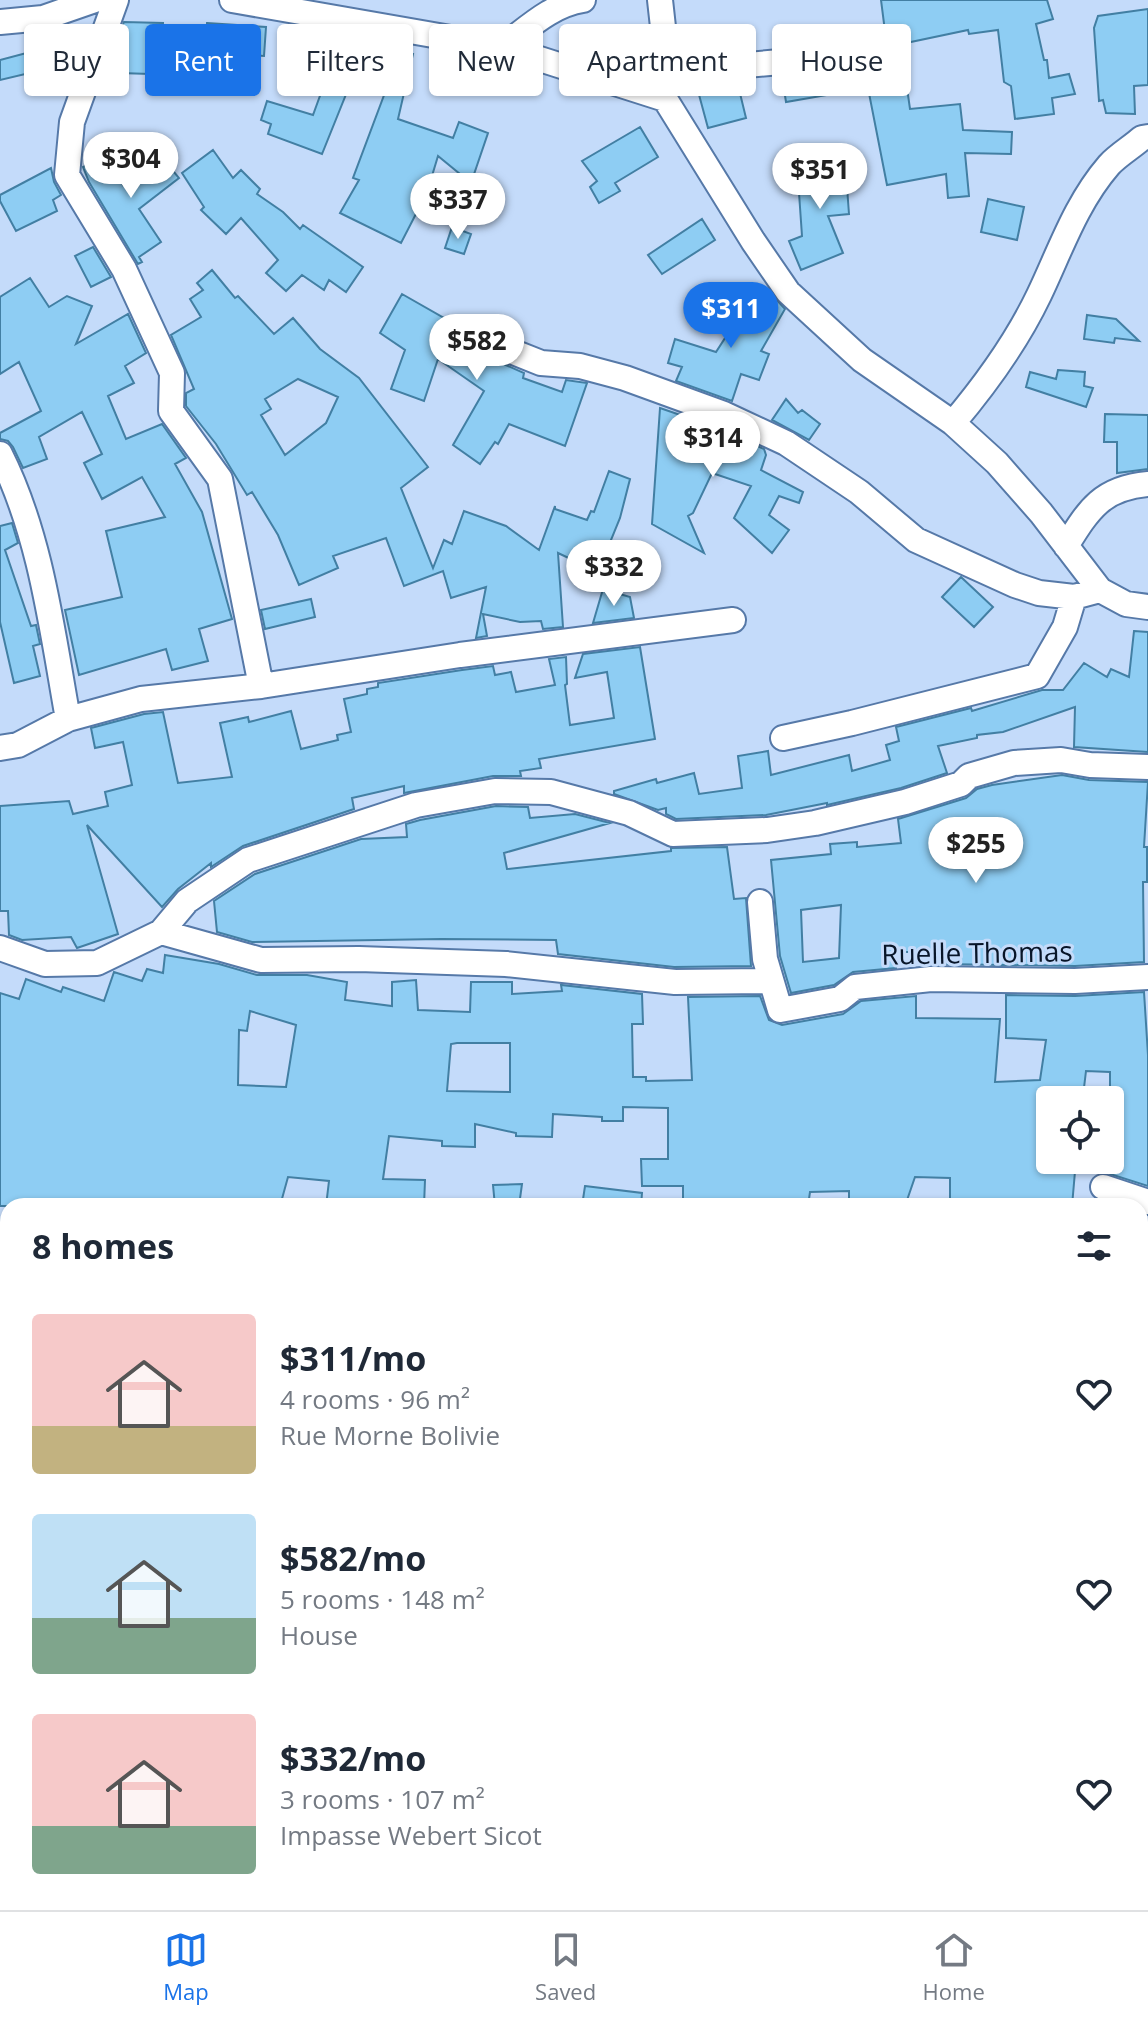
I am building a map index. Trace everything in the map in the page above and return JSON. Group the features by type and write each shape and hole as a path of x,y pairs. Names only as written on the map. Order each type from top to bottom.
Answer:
{"street":[{"path":"0,22 43,18 95,0"},
{"path":"116,0 72,122 67,175 124,269 172,373 171,411 220,479 261,686"},
{"path":"232,0 429,34"},
{"path":"533,24 567,3 583,0"},
{"path":"660,0 663,24"},
{"path":"543,60 665,99"},
{"path":"665,96 753,241 788,292 862,360 953,423 997,463 1100,590 1126,604 1148,607"},
{"path":"953,423 985,386 1039,296 1074,217 1109,165 1142,138 1148,137"},
{"path":"473,336 541,363 580,366 625,378 724,414 786,443 859,492 916,540 1015,585 1039,593 1074,597 1100,590"},
{"path":"0,454 15,483 41,574 68,719"},
{"path":"1066,546 1085,516 1104,496 1126,486 1148,484"},
{"path":"783,738 1037,676 1065,627 1074,597"},
{"path":"0,748 18,745 68,719 141,699 261,686 460,655 733,620"},
{"path":"0,948 45,964 97,963 161,932 187,901 248,860 416,805 495,791 551,792 629,813 673,834 767,830 815,823 905,802 961,784 969,776 1014,763 1061,760 1090,765 1148,767"},
{"name":"Ruelle Thomas","path":"760,902 765,959 780,1010 840,999 855,987 931,979 1075,981 1148,977"},
{"path":"161,932 261,960 359,959 506,964 675,982 771,981"},
{"path":"1103,1187 1136,1198"}],"building":[{"path":"881,0 1047,0 1053,19 1036,24 1049,78 1069,74 1075,94 1052,98 1054,114 1015,119 1011,86 1004,82 998,30 969,34 968,30 911,42 911,24 884,24"},
{"path":"1148,9 1148,85 1134,86 1135,114 1106,113 1103,100 1099,101 1094,28 1098,16"},
{"path":"163,23 145,24 145,74 129,73 129,24 123,24"},
{"path":"261,27 266,27 264,56 261,56"},
{"path":"24,54 24,74 0,80 0,60"},
{"path":"320,96 345,96 322,154 268,134 271,124 261,120 267,101 313,115"},
{"path":"384,96 403,96 398,119 453,138 459,122 488,133 471,183 438,156 422,209 419,208 401,243 340,213 359,180 353,178"},
{"path":"699,96 741,96 746,118 708,128"},
{"path":"785,96 821,96 786,102"},
{"path":"870,96 908,96 910,109 960,104 963,130 1012,132 1011,154 965,153 969,196 948,198 946,174 887,185"},
{"path":"640,127 658,157 615,183 620,191 599,203 590,187 597,181 582,161"},
{"path":"213,150 233,178 241,170 260,189 257,194 283,212 300,229 303,225 363,267 346,292 329,280 324,290 302,275 286,291 266,273 278,260 241,218 226,234 201,210 204,207 182,173"},
{"path":"160,155 179,178 139,209 161,242 139,257 142,262 138,264 83,167 102,158 110,175 117,172 123,185"},
{"path":"845,160 849,214 828,216 843,253 801,270 789,241 802,236 797,164"},
{"path":"51,168 61,195 53,200 57,211 16,231 0,201 0,195"},
{"path":"988,199 1024,207 1017,240 981,232"},
{"path":"702,219 715,240 662,274 648,255"},
{"path":"452,227 471,234 464,254 445,248"},
{"path":"93,247 111,277 91,287 75,256"},
{"path":"212,270 235,298 238,296 274,334 293,318 320,349 359,378 428,467 401,488 433,568 444,540 452,544 464,511 506,526 539,550 555,506 555,509 587,520 591,511 594,512 609,471 630,479 620,518 598,572 558,553 563,627 543,629 541,621 520,622 483,614 487,636 476,638 486,587 451,598 443,571 404,586 386,538 333,556 338,568 299,585 278,535 252,492 247,495 216,444 186,406 186,393 194,389 171,335 201,317 190,299 203,290 197,283","holes":["298,379 338,397 326,423 285,455 261,415 271,409 265,399"]},
{"path":"30,278 49,307 67,296 92,306 76,344 128,314 146,353 125,366 134,383 108,396 126,439 162,424 186,458 175,464 202,512 232,619 199,629 208,661 172,670 166,649 79,675 65,610 122,597 106,531 165,517 142,477 102,499 84,463 102,454 82,412 39,437 47,459 23,468 13,447 8,441 0,439 0,433 41,411 19,362 0,374 0,297"},
{"path":"758,287 767,289 785,309 761,351 769,354 759,380 741,374 732,401 676,381 682,367 668,363 675,339 716,352"},
{"path":"402,294 463,325 458,337 462,346 524,373 523,378 562,392 566,380 587,383 565,446 509,424 498,444 495,442 480,464 453,445 484,391 438,359 424,401 391,389 405,350 380,333"},
{"path":"1087,315 1116,319 1139,341 1115,338 1114,343 1084,339"},
{"path":"1058,370 1085,372 1084,386 1093,388 1086,407 1026,387 1030,372 1056,379"},
{"path":"786,399 798,413 802,410 820,424 809,440 772,420"},
{"path":"660,408 718,428 764,449 766,455 761,470 803,492 799,503 779,496 769,515 789,530 772,553 734,518 751,486 712,473 693,513 688,516 704,553 652,524"},
{"path":"1105,414 1148,415 1148,469 1117,473 1117,442 1104,442"},
{"path":"12,523 18,543 5,550 31,626 36,625 40,644 33,646 40,676 14,683 0,622 0,526"},
{"path":"961,577 993,607 974,627 942,597"},
{"path":"603,589 630,597 634,618 593,623"},
{"path":"311,599 315,617 265,629 261,610"},
{"path":"1134,631 1148,632 1148,752 1074,747 1075,707 1003,732 977,735 977,738 938,746 947,773 901,788 827,805 766,815 676,819 666,814 666,808 658,810 614,794 614,791 656,779 657,783 694,773 699,794 742,788 738,756 768,751 771,775 849,755 852,771 890,760 886,745 899,741 896,727 971,708 972,711 1042,690 1063,690 1084,663 1107,677 1111,669 1129,677"},
{"path":"640,647 655,739 539,759 541,768 520,771 521,776 493,776 404,793 404,786 352,798 354,809 243,846 211,867 211,863 178,889 162,907 87,825 118,934 77,948 71,937 22,940 9,935 8,911 0,911 0,806 69,801 73,814 108,806 105,792 132,785 123,742 95,748 91,728 163,712 178,783 232,777 220,723 248,717 249,722 291,711 301,749 338,740 337,735 351,732 344,699 367,694 367,689 378,687 378,683 462,670 493,666 495,675 511,672 516,692 555,685 549,659 566,657 565,685 570,725 614,718 607,672 575,678 583,654"},
{"path":"1062,775 1089,780 1148,782 1144,847 1147,847 1147,882 1143,882 1144,962 1075,966 942,964 941,952 895,952 896,968 853,972 834,985 791,993 780,956 771,860 831,854 830,844 857,842 857,847 901,843 898,819 966,798 977,789","holes":["841,905 839,958 803,962 801,910"]},
{"path":"496,806 528,807 530,818 575,814 610,823 504,853 507,869 671,851 671,848 727,847 734,899 746,898 751,966 674,967 558,954 556,940 252,942 217,932 214,901 255,874 361,839 407,837 406,824 420,820"},
{"path":"165,955 219,964 257,975 307,975 347,982 345,1000 392,1006 392,982 416,980 418,1010 470,1012 471,982 512,982 512,994 562,991 561,985 642,994 643,1024 632,1024 633,1077 646,1077 646,1081 692,1080 688,997 760,996 769,1020 782,1025 843,1014 861,1001 916,996 916,1018 1000,1019 995,1082 1040,1080 1046,1040 1006,1038 1006,995 1075,996 1144,992 1148,1055 1148,1186 1110,1174 1124,1174 1124,1086 1110,1086 1110,1072 1086,1071 1084,1086 1036,1086 1036,1174 1075,1174 1073,1198 950,1198 950,1178 915,1177 908,1198 849,1198 849,1191 810,1192 809,1198 683,1198 683,1186 642,1186 641,1159 668,1159 668,1108 623,1107 623,1121 553,1114 552,1137 516,1136 516,1133 475,1124 475,1147 442,1146 442,1141 389,1136 383,1179 425,1180 424,1198 327,1198 329,1181 288,1177 282,1198 0,1198 0,993 19,999 26,979 61,992 63,987 104,1001 114,972 142,981 147,969 163,973","holes":["250,1011 296,1025 286,1087 238,1085 239,1030 247,1031","510,1043 510,1092 447,1091 451,1044"]},
{"path":"522,1184 520,1198 494,1198 493,1185"},
{"path":"585,1186 642,1193 642,1198 583,1198"}]}
